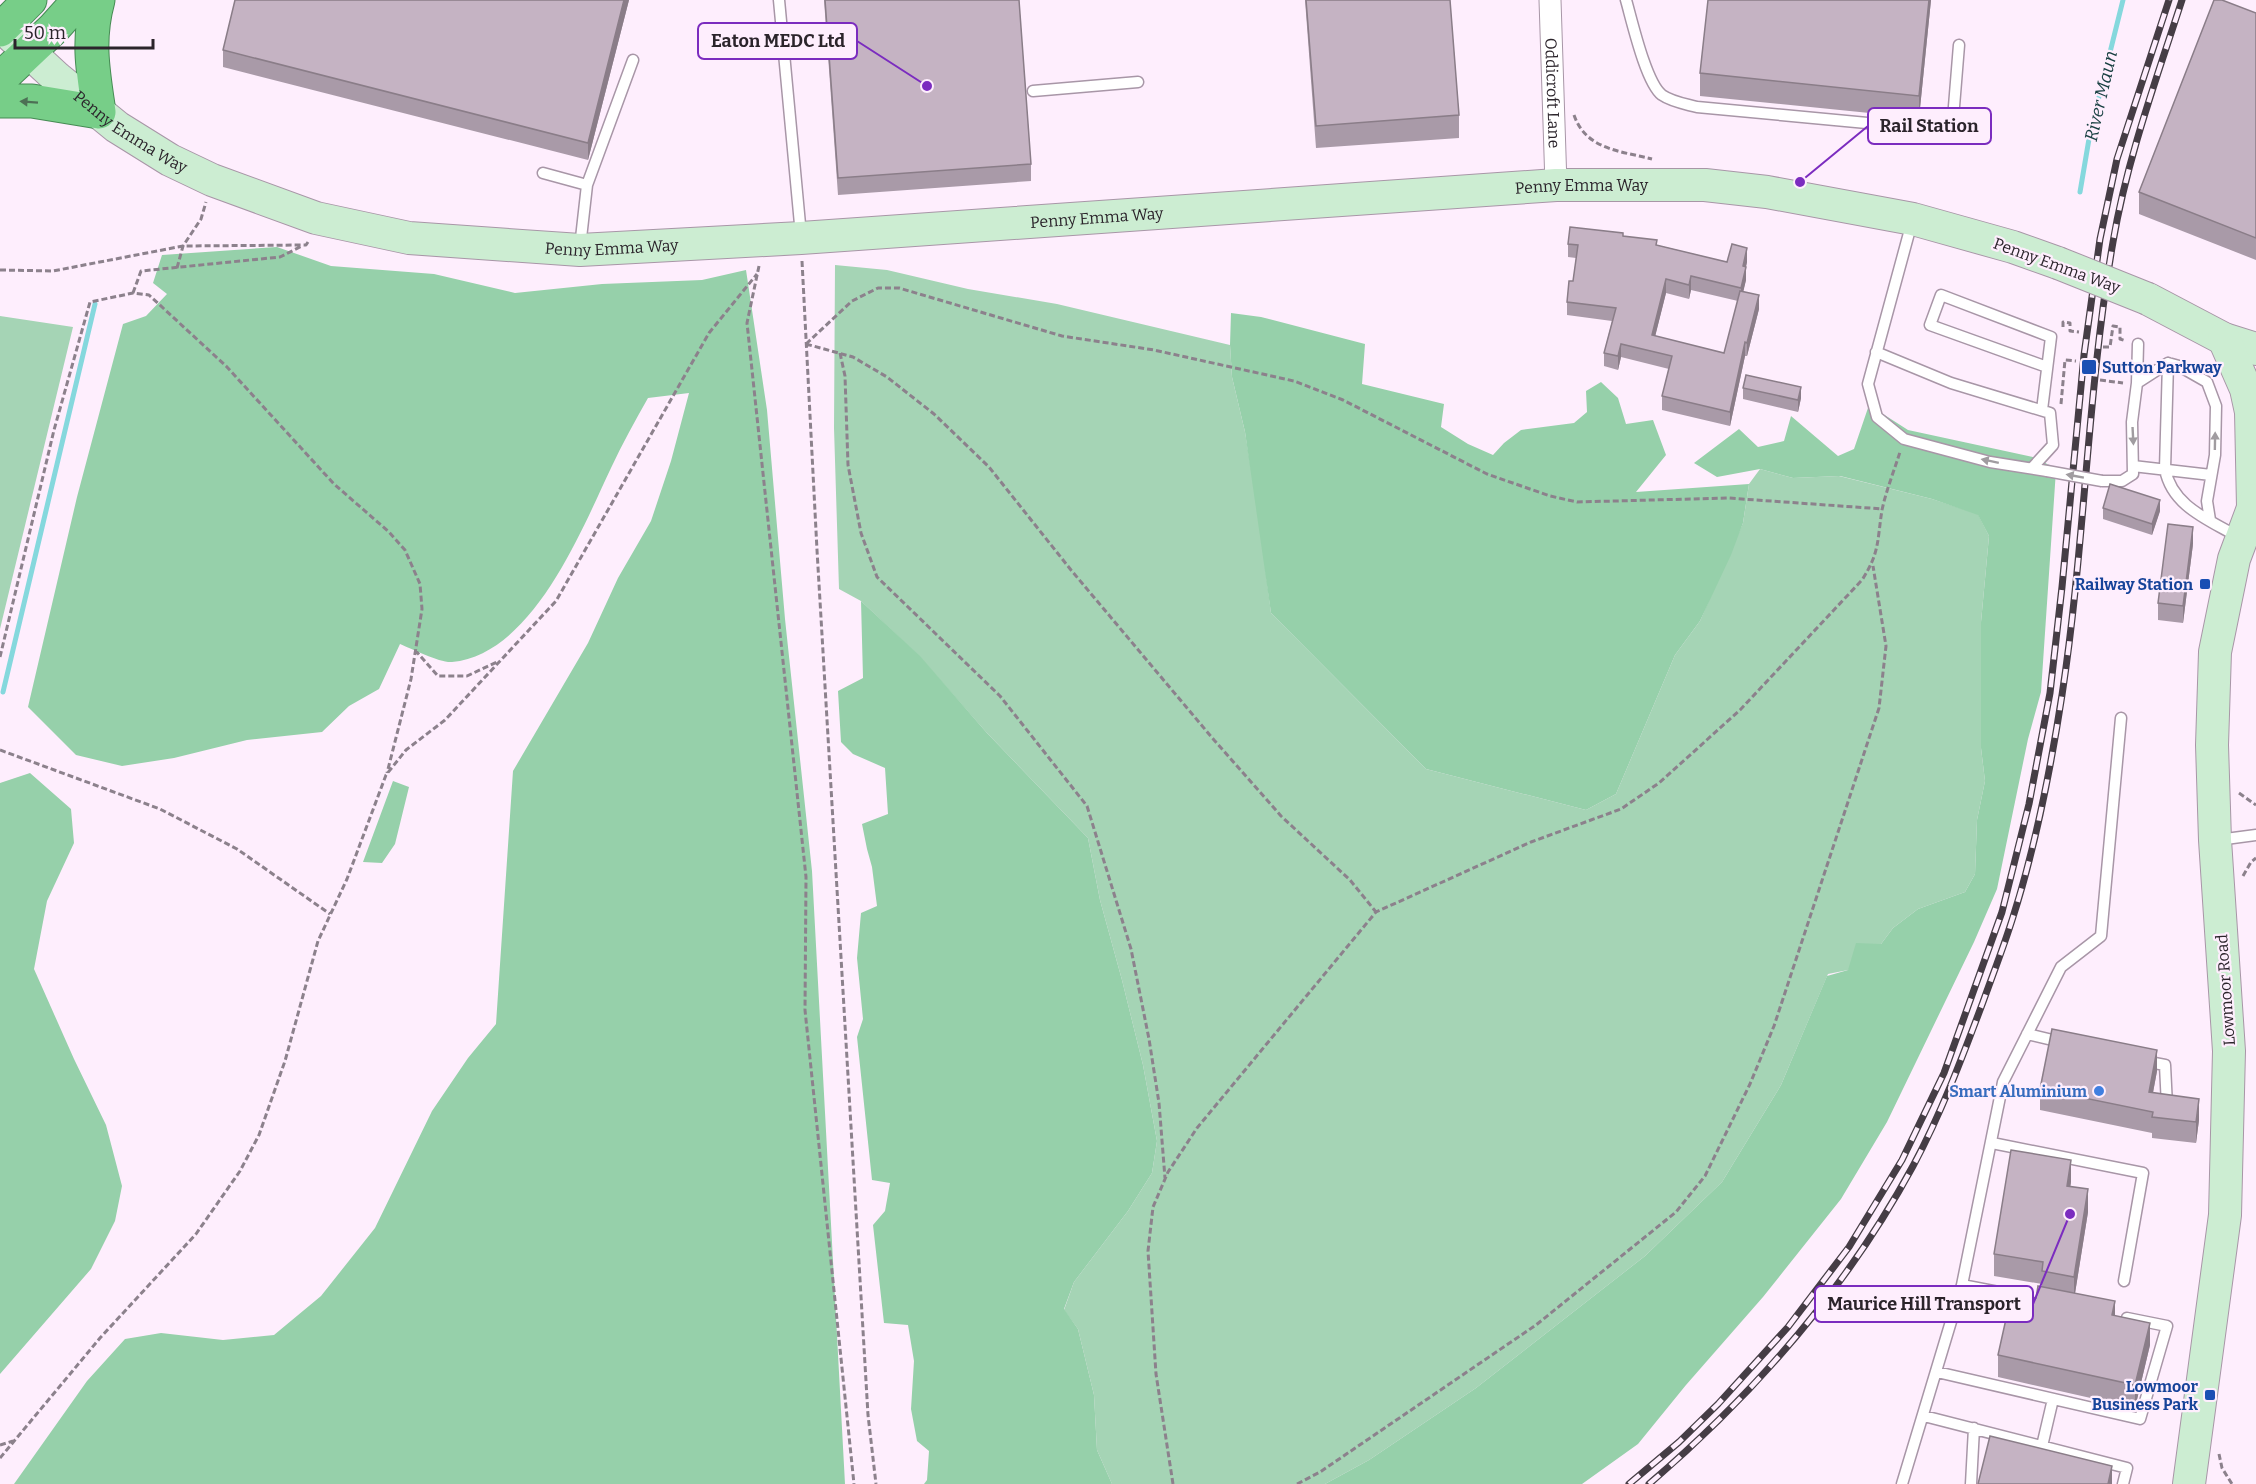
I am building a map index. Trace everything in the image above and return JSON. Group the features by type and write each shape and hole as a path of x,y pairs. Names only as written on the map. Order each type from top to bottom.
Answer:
{"highway":[{"path":"1,29 30,0"},
{"path":"0,79 62,20 79,0"},
{"path":"0,101 32,101 99,112 90,49 98,0"}],"main road":[{"name":"Penny Emma Way","path":"1,29 99,112 156,152 311,231 580,250 801,238 1556,185 1705,185 1767,192 1913,219 2013,247 2058,262 2148,299 2224,339 2256,349"},
{"path":"2255,503 2251,412 2246,389 2224,339 2256,336"},
{"name":"Penny Emma Way","path":"2224,339 2256,371"},
{"name":"Lowmoor Road","path":"2189,1484 2225,1215 2229,1051 2215,840 2212,746 2215,652 2234,559 2255,503"}],"street":[{"name":"Oddicroft Lane","path":"1550,0 1556,185"}],"lane":[{"path":"779,0 801,238"},
{"path":"1626,0 1651,80 1661,94 1676,102 1697,107 1952,131 1959,45"},
{"path":"580,250 587,185 633,60"},
{"path":"1032,91 1138,82"},
{"path":"543,173 587,185"},
{"path":"1913,219 1868,384 1877,417 1904,439 1990,462 2102,481 2122,482 2133,474 2132,422 2137,383 2138,344"},
{"path":"2042,410 2051,337 1941,295 1930,325 2047,367"},
{"path":"1876,352 1951,383 2050,413 2053,445 2032,468"},
{"path":"2137,383 2168,363 2179,366 2207,382 2216,406 2215,455 2207,501 2210,520"},
{"path":"2168,363 2165,469 2172,491 2192,510 2240,538"},
{"path":"2133,466 2211,476"},
{"path":"1902,1484 1962,1285 2003,1082 2061,967 2101,936 2121,718"},
{"path":"2215,840 2256,836"},
{"path":"2027,1034 2073,1045"},
{"path":"2130,1058 2165,1065 2167,1106"},
{"path":"1992,1143 2143,1173 2124,1281"},
{"path":"1962,1285 2031,1299"},
{"path":"1937,1371 2140,1419 2167,1326 2110,1315"},
{"path":"2042,1446 2053,1399"},
{"path":"1924,1416 2127,1468 2123,1484"},
{"path":"1971,1484 1974,1428"}],"path":[{"path":"177,268 183,246 201,219 212,180"},
{"path":"0,270 53,271 183,246 311,231"},
{"path":"133,293 141,271 280,257 311,231"},
{"path":"801,238 868,1415 876,1484"},
{"path":"767,240 747,323 806,877 805,1010 854,1484"},
{"path":"386,775 406,750 445,720 556,601 709,333 757,274"},
{"path":"806,344 852,301 878,288 899,288 1062,336 1154,350 1294,381 1343,399 1487,474 1550,496 1577,502 1728,498 1883,509"},
{"path":"0,657 54,430 90,302 133,293 149,295 226,366 334,484 389,532 405,550 420,584 422,609 411,679 386,775 347,879 318,940 285,1061 259,1135 240,1171 196,1234 100,1338 0,1458"},
{"path":"2063,322 2070,323 2070,331 2079,333"},
{"path":"2103,347 2110,347 2112,326 2120,327 2120,339 2138,344"},
{"path":"806,344 853,357 887,376 934,414 989,467 1071,570 1214,740 1281,816 1350,880 1376,912"},
{"path":"840,353 845,376 845,420 849,465 861,533 877,577 1000,696 1087,806 1107,866 1136,971 1156,1082 1165,1179"},
{"path":"2050,420 2059,422 2065,360 2076,361"},
{"path":"2100,380 2120,382"},
{"path":"1173,1484 1156,1374 1148,1251 1153,1208 1165,1179 1197,1128 1376,912 1531,842 1621,809 1659,783 1740,710 1862,580 1872,565 1880,539 1883,509 1904,439"},
{"path":"1298,1484 1320,1472 1536,1325 1676,1212 1706,1176 1750,1084 1774,1026 1879,708 1886,646 1872,565"},
{"path":"415,650 438,676 467,676 500,661"},
{"path":"0,750 160,809 237,849 330,914"},
{"path":"0,1445 14,1441"}],"green space":[{"path":"277,247 331,266 434,274 515,293 602,284 702,280 746,270 767,410 785,619 812,871 845,1484 14,1484 87,1381 125,1339 161,1333 223,1340 274,1335 321,1296 375,1228 432,1111 468,1058 496,1024 513,771 588,643 618,578 651,521 671,461 689,393 648,398 551,586 530,614 507,637 481,654 447,662 400,644 379,689 349,706 322,732 247,740 174,758 122,766 76,755 28,707 77,497 123,324 146,316 167,294 153,283 162,255"},
{"path":"835,265 887,270 968,289 1057,304 1230,345 1232,377 1245,432 1271,613 1426,769 1586,810 1616,794 1675,655 1700,621 1743,523 1749,484 1760,469 1793,478 1839,476 1932,499 1978,514 1989,536 1981,622 1981,748 1985,781 1977,820 1975,874 1965,892 1918,909 1893,928 1881,944 1848,970 1828,974 1781,1085 1722,1182 1645,1256 1476,1388 1369,1460 1325,1484 1112,1484 1097,1450 1094,1395 1078,1329 1064,1310 1074,1282 1128,1211 1152,1173 1157,1141 1143,1065 1100,900 1088,838 987,733 919,656 861,601 839,589 834,428"},
{"path":"1231,313 1261,317 1365,344 1362,384 1444,404 1441,427 1468,444 1493,455 1521,430 1574,423 1587,412 1586,391 1601,382 1618,398 1626,424 1653,420 1666,455 1636,492 1749,484 1743,523 1731,555 1700,621 1675,655 1616,794 1586,810 1426,769 1271,613 1245,432 1232,377"},
{"path":"0,316 73,327 0,629"},
{"path":"1869,405 1908,430 2038,458 2056,470 2041,692 2028,739 1997,889 1974,942 1887,1122 1841,1199 1763,1297 1638,1444 1582,1484 1325,1484 1369,1460 1476,1388 1645,1256 1722,1182 1781,1085 1827,976 1848,970 1856,943 1881,944 1893,928 1918,909 1965,892 1975,874 1977,820 1985,781 1981,748 1981,622 1989,536 1978,515 1932,499 1840,476 1793,478 1760,469 1717,477 1694,463 1739,429 1758,447 1784,441 1791,416 1838,456 1854,449"},
{"path":"861,601 920,656 987,733 1088,838 1100,900 1143,1065 1157,1141 1152,1173 1128,1211 1074,1282 1064,1309 1078,1329 1094,1395 1097,1450 1112,1484 924,1484 927,1480 929,1451 917,1441 911,1409 914,1361 908,1325 884,1323 873,1225 885,1211 890,1183 872,1180 857,1037 863,1019 857,958 861,913 877,906 872,867 862,824 888,814 885,768 853,754 841,742 838,691 863,678"},
{"path":"30,773 71,809 74,843 47,901 34,969 106,1125 122,1186 115,1221 91,1269 0,1374 0,783"},
{"path":"393,781 409,787 395,844 382,863 363,862"}],"building":[{"path":"235,0 624,0 588,143 223,50"},
{"path":"825,0 1019,0 1031,164 838,178"},
{"path":"1306,0 1450,0 1459,115 1316,126"},
{"path":"1708,0 1929,0 1919,96 1700,73"},
{"path":"2214,0 2222,0 2256,13 2256,238 2139,192"},
{"path":"1570,227 1623,233 1623,236 1657,240 1656,245 1727,262 1732,244 1747,248 1743,266 1746,267 1741,288 1691,276 1689,285 1666,279 1652,335 1724,353 1740,291 1759,295 1747,343 1745,342 1730,412 1662,396 1672,356 1621,344 1618,356 1604,353 1616,308 1567,302 1569,281 1573,281 1578,245 1568,244"},
{"path":"1746,375 1801,387 1798,400 1743,388"},
{"path":"2110,484 2160,500 2152,524 2103,508"},
{"path":"2168,524 2193,527 2183,606 2158,603"},
{"path":"2052,1029 2157,1050 2149,1092 2199,1099 2196,1122 2152,1117 2153,1112 2040,1089"},
{"path":"2011,1150 2071,1160 2067,1186 2088,1189 2074,1277 2042,1271 2043,1262 1994,1254"},
{"path":"2038,1286 2115,1301 2112,1315 2150,1323 2135,1385 1998,1355 2012,1292 2036,1298"},
{"path":"1990,1436 2112,1466 2108,1484 1978,1484"}],"waterway":[{"name":"River Maun","path":"2080,192 2090,133 2123,0"},
{"path":"3,692 95,304"}],"railway":[{"path":"1629,1484 1679,1442 1718,1404 1788,1327 1849,1247 1902,1160 1944,1073 2002,912 2029,804 2050,693 2084,355 2100,239 2117,159 2169,0"},
{"path":"1649,1484 1725,1414 1796,1337 1859,1254 1887,1211 1933,1126 1959,1065 2010,928 2035,835 2062,695 2076,582 2097,355 2113,242 2134,150 2182,0"}],"place":[{"name":"Eaton MEDC Ltd","path":"927,86"},
{"name":"Rail Station","path":"1800,182"},
{"name":"Sutton Parkway","path":"2089,367"},
{"name":"Railway Station","path":"2205,584"},
{"name":"Smart Aluminium","path":"2099,1091"},
{"name":"Maurice Hill Transport","path":"2070,1214"},
{"name":"Lowmoor Business Park","path":"2210,1395"}]}
